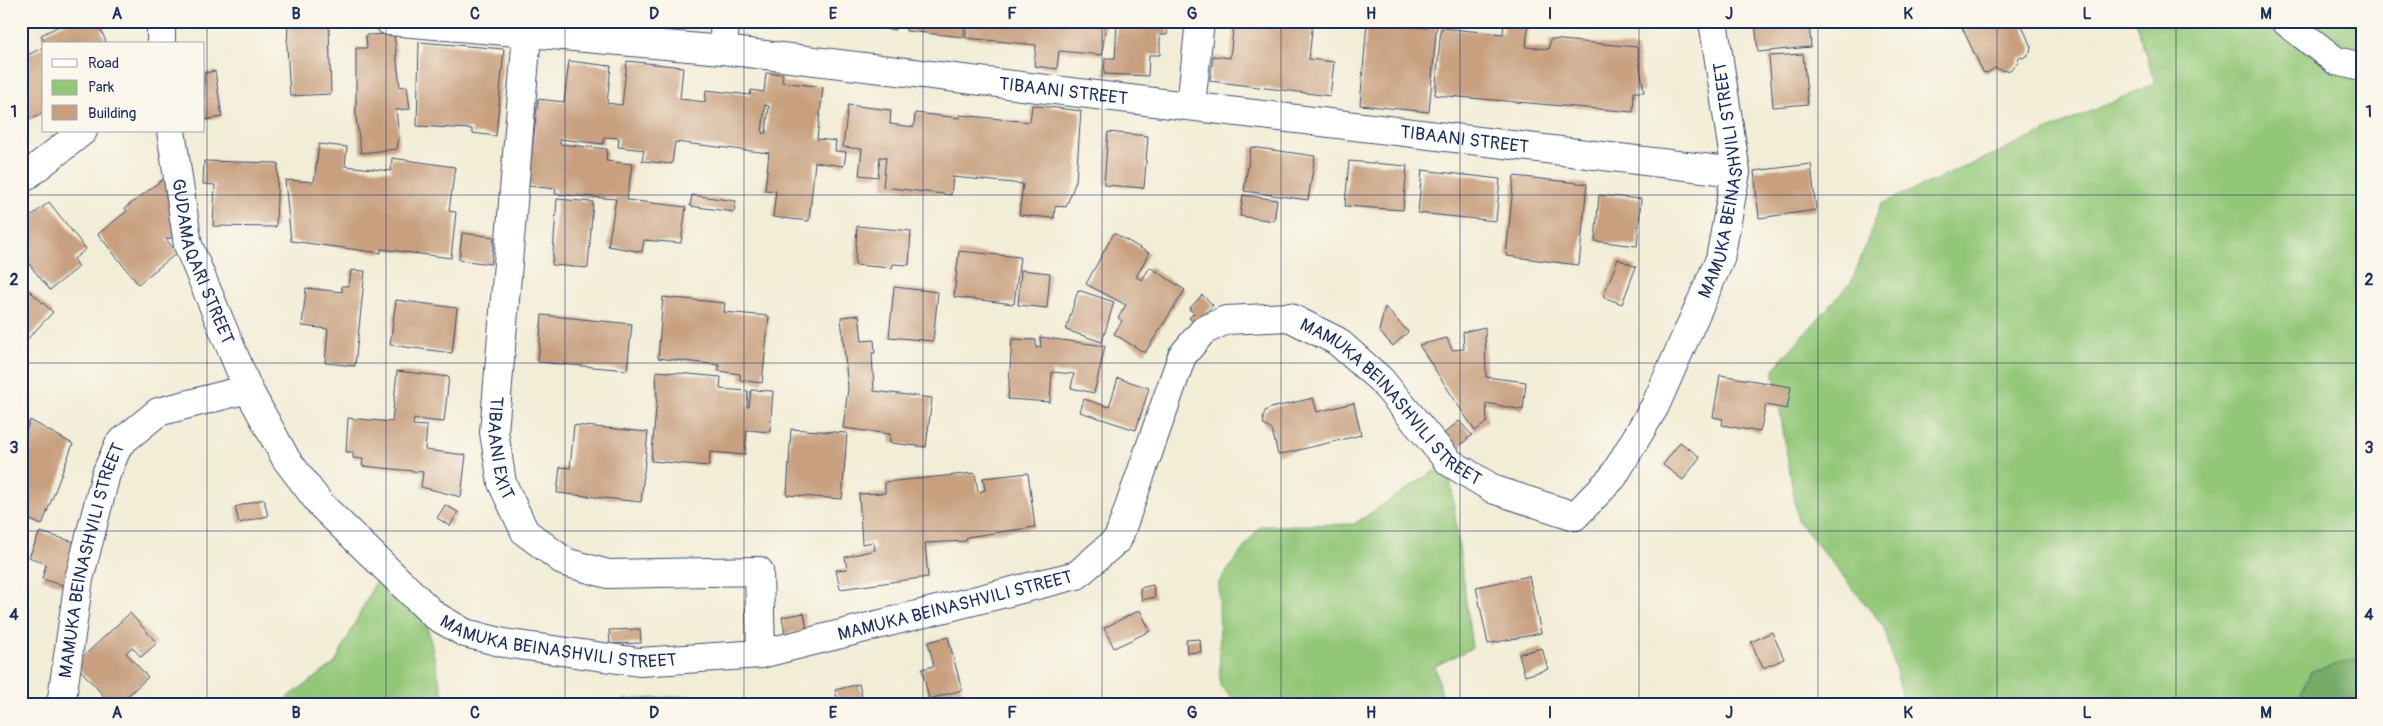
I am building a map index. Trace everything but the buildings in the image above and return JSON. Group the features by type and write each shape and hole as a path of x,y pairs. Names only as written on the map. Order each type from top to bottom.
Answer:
{"street":[{"path":"161,21 161,42"},
{"name":"TIBAANI STREET","path":"389,21 723,50 1736,172"},
{"path":"723,50 725,21"},
{"path":"1190,105 1200,21"},
{"name":"MAMUKA BEINASHVILI STREET","path":"62,705 79,579 106,474 119,444 158,412 248,389 286,459 321,505 434,615 464,633 504,643 639,662 761,654 1077,575 1118,539 1182,356 1203,331 1226,320 1289,317 1337,341 1381,380 1449,462 1496,490 1575,516 1613,477 1655,406 1720,258 1736,172 1713,21"},
{"path":"2285,21 2336,61 2362,67"},
{"name":"TIBAANI EXIT","path":"527,34 494,432 502,483 525,532 565,562 608,574 759,571 761,654"},
{"path":"21,180 82,132"},
{"name":"GUDAMAQARI STREET","path":"170,132 188,245 248,389"}],"green space":[{"path":"2135,21 2272,21 2362,69 2362,658 2311,671 2296,705 1905,705 1884,627 1798,521 1773,369 1852,281 1881,204 2155,83"},
{"path":"2295,21 2362,21 2362,58 2337,53"},
{"path":"1440,467 1450,476 1472,648 1435,666 1444,705 1241,705 1220,686 1219,582 1260,526 1354,524"},
{"path":"378,577 426,620 445,705 277,705 335,663"},
{"path":"2362,658 2362,705 2296,705 2311,671"},
{"path":"691,696 691,705 623,705 623,700"}]}
